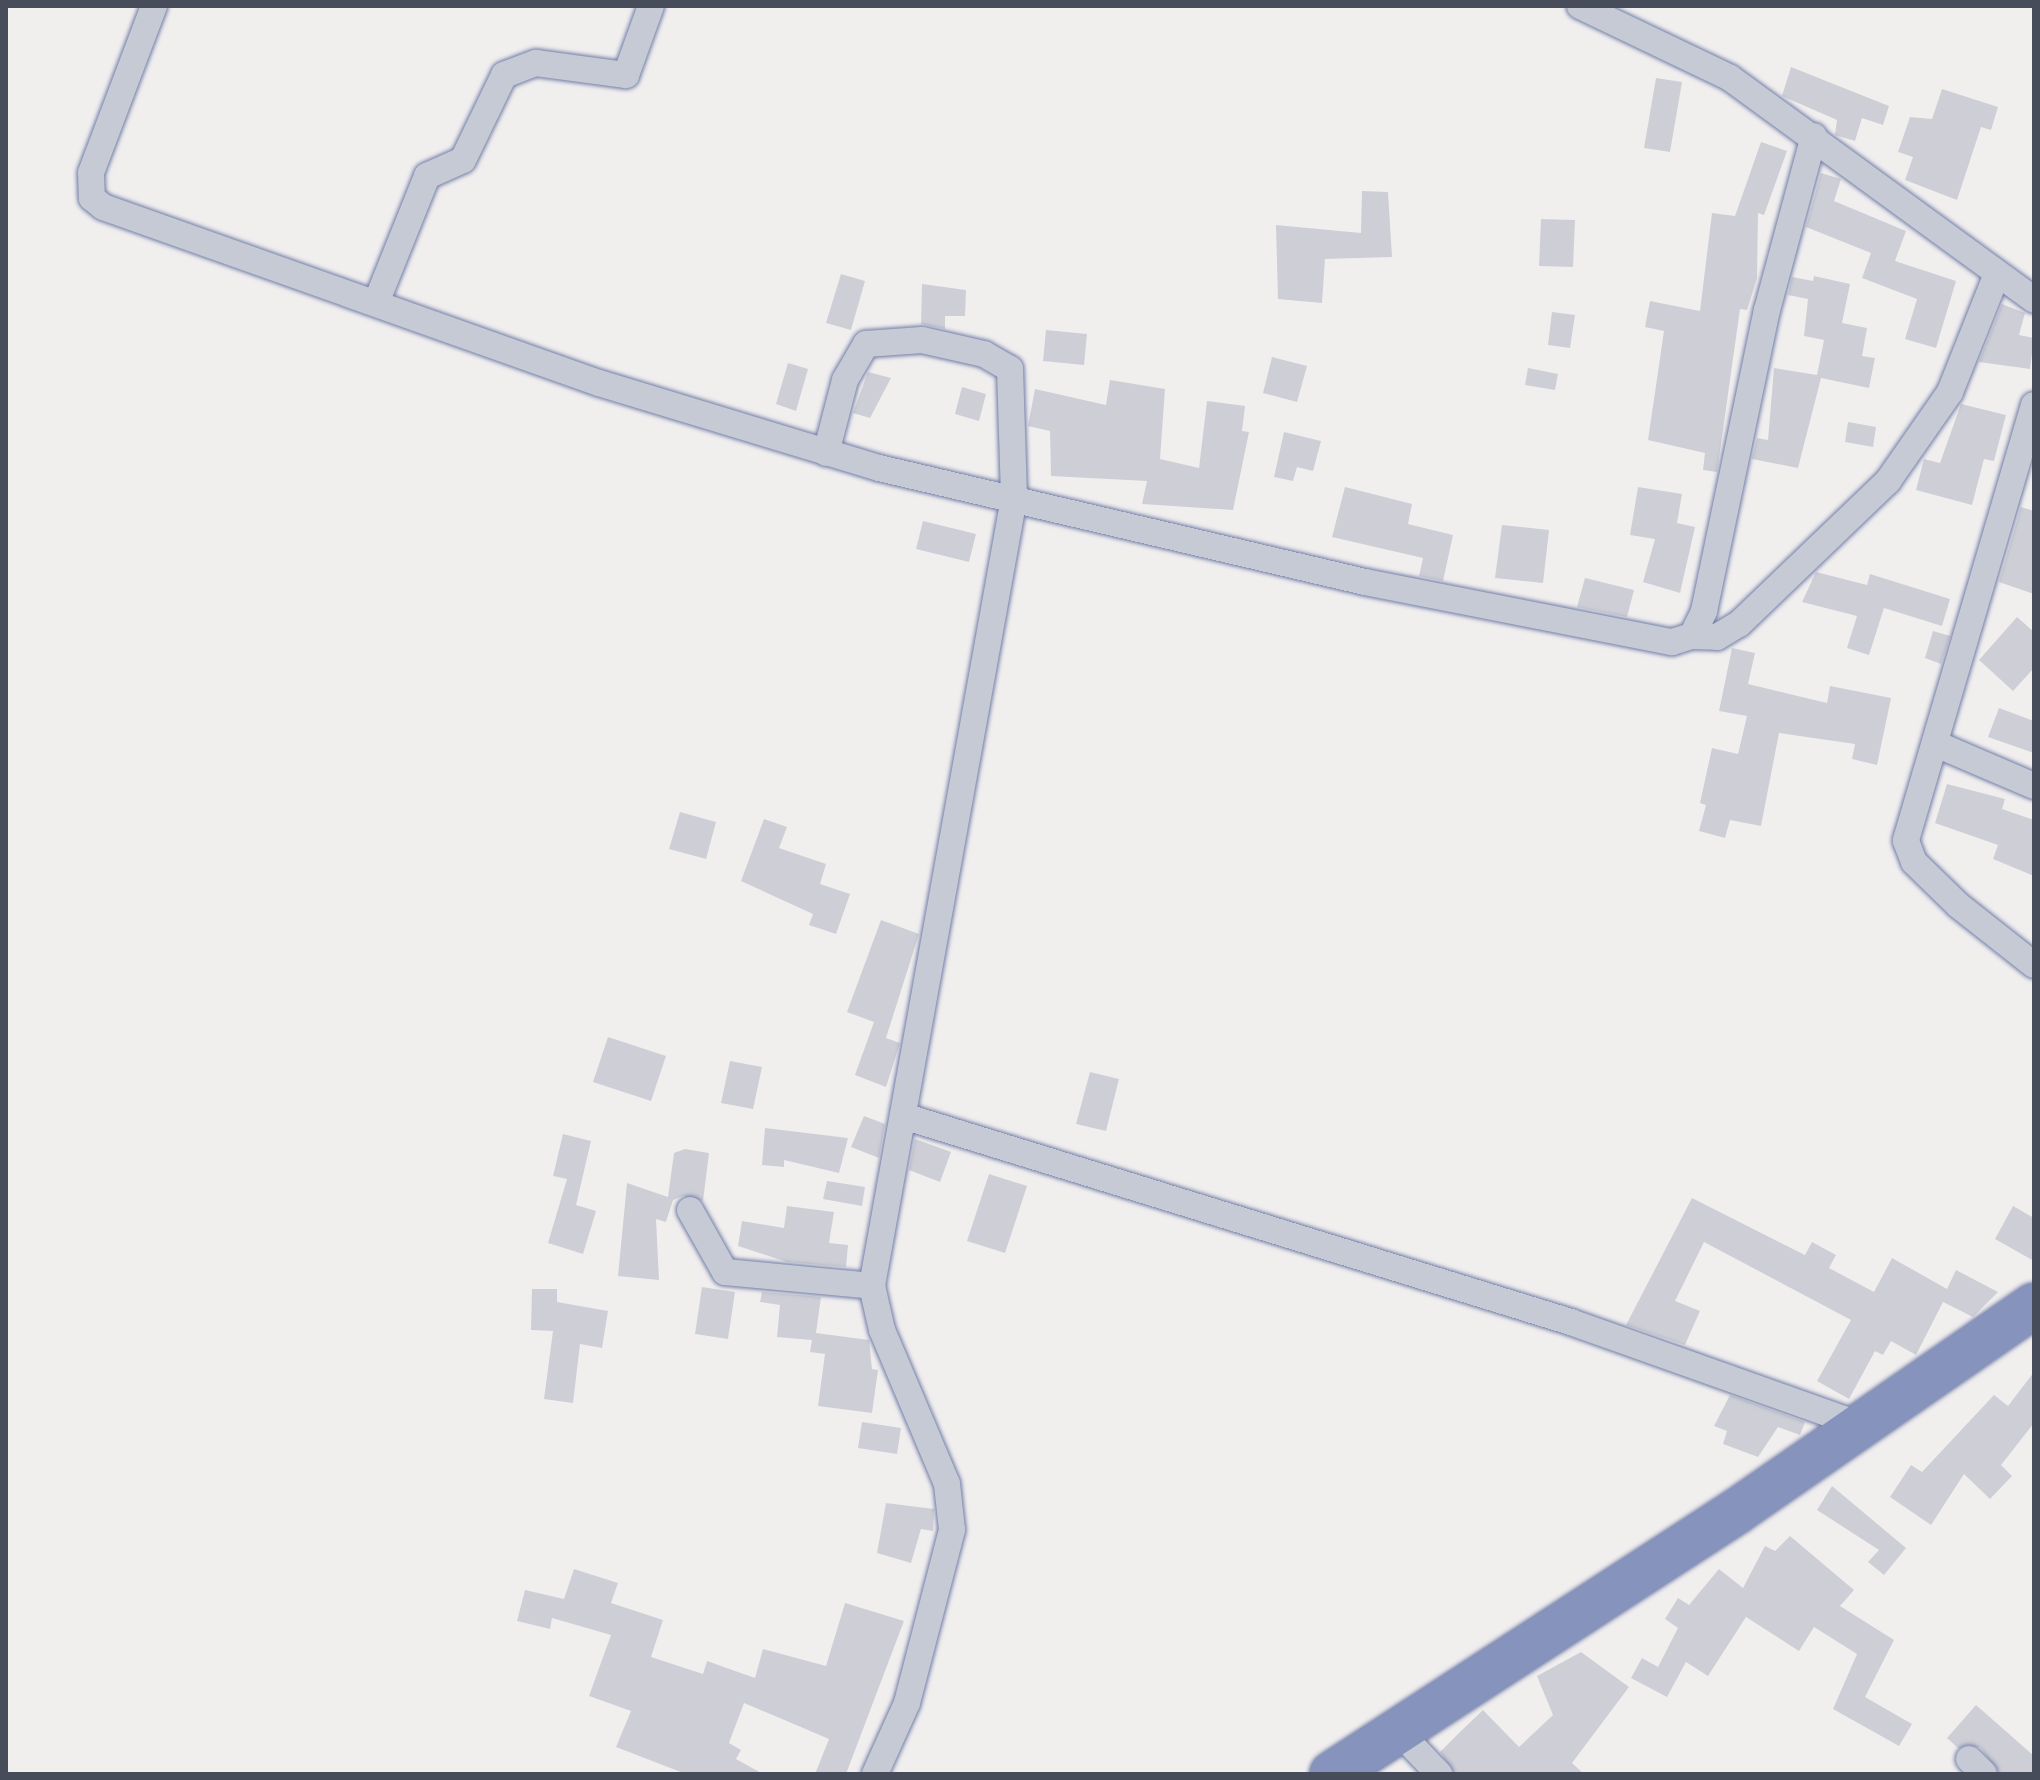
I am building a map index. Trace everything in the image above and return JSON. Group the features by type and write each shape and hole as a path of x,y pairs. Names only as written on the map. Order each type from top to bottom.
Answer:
{"highway":[{"path":"1332,1774 1400,1733 1737,1511 1855,1423 2027,1321"}],"street":[{"path":"154,6 91,173 92,198 376,303 826,453 1365,582 1672,642 1692,636 1717,637 1739,624 1888,481 1950,392 1997,274"},
{"path":"376,303 427,176 463,160 504,75 536,63 626,75 651,6"},
{"path":"1580,6 1730,78 1814,136 2034,300"},
{"path":"1692,636 1814,136"},
{"path":"826,453 845,380 866,344 922,340 984,354 1010,369 1014,498 872,1286 882,1330 935,1448 953,1516 907,1703 875,1774"},
{"path":"2034,405 1907,852 1958,905 2034,965"},
{"path":"1936,744 2034,786"},
{"path":"903,1116 1571,1322 1855,1423"},
{"path":"690,1210 725,1272 872,1286"},
{"path":"1400,1733 1439,1774"}],"building":[{"path":"1791,67 1889,106 1883,125 1862,118 1855,141 1835,135 1837,120 1782,96"},
{"path":"1656,78 1682,82 1670,152 1644,148"},
{"path":"1942,89 1998,107 1991,130 1981,127 1957,200 1905,180 1913,157 1898,152 1910,117 1932,119"},
{"path":"1761,142 1787,151 1764,215 1758,213 1757,278 1747,310 1740,309 1717,472 1703,470 1705,453 1648,440 1664,331 1645,327 1650,301 1700,311 1712,213 1735,216"},
{"path":"1821,173 1841,179 1834,201 1906,231 1895,261 1956,281 1936,348 1905,339 1917,299 1862,278 1871,253 1806,227"},
{"path":"1362,191 1388,192 1392,257 1325,259 1322,303 1278,299 1276,225 1361,233"},
{"path":"1541,219 1575,220 1573,267 1539,266"},
{"path":"841,274 865,281 851,330 826,323"},
{"path":"1814,276 1850,284 1842,323 1867,328 1862,356 1875,358 1869,388 1821,378 1798,468 1752,459 1757,438 1768,440 1774,368 1817,375 1824,340 1804,336 1808,299 1788,295 1792,277 1813,281"},
{"path":"922,284 966,290 965,316 945,316 945,329 921,324"},
{"path":"2002,304 2025,313 2019,335 2034,338 2030,369 1979,362"},
{"path":"1552,312 1575,315 1570,348 1548,345"},
{"path":"1046,330 1087,334 1084,365 1043,361"},
{"path":"1272,357 1307,366 1297,402 1263,393"},
{"path":"788,363 808,369 796,411 776,404"},
{"path":"1528,368 1558,374 1555,390 1525,385"},
{"path":"868,372 891,378 870,418 853,413"},
{"path":"1110,380 1165,389 1160,459 1199,468 1207,401 1245,406 1242,431 1249,432 1233,510 1142,504 1147,481 1051,476 1050,431 1028,426 1035,389 1106,405"},
{"path":"962,387 986,394 979,421 955,414"},
{"path":"1961,404 2006,415 1994,461 1984,459 1972,505 1916,490 1924,459 1940,463"},
{"path":"1848,422 1876,427 1873,447 1845,442"},
{"path":"1284,432 1321,441 1313,471 1297,467 1293,481 1274,477"},
{"path":"1345,487 1412,504 1408,524 1453,535 1443,581 1419,576 1423,558 1332,537"},
{"path":"1638,487 1682,494 1677,523 1695,527 1680,593 1643,582 1655,539 1630,535"},
{"path":"2021,507 2034,511 2034,594 1999,582"},
{"path":"923,521 976,534 969,562 916,549"},
{"path":"1502,525 1549,530 1543,583 1495,578"},
{"path":"1816,572 1867,585 1870,574 1950,599 1942,626 1884,608 1869,655 1847,648 1857,616 1802,602"},
{"path":"1585,578 1634,590 1627,617 1577,607"},
{"path":"2017,617 2034,632 2034,668 2013,691 1979,660"},
{"path":"1933,631 1950,636 1941,664 1925,658"},
{"path":"1732,648 1755,653 1748,684 1827,703 1830,686 1891,698 1877,765 1852,759 1855,744 1779,733 1761,826 1730,820 1725,838 1699,831 1706,805 1700,803 1712,748 1738,754 1747,716 1719,711"},
{"path":"1999,708 2034,721 2034,753 1988,737"},
{"path":"1947,784 2005,799 2002,809 2034,820 2034,876 1993,859 1998,845 1935,823"},
{"path":"680,812 716,822 706,859 669,849"},
{"path":"764,819 787,827 779,848 826,864 820,884 850,894 836,934 809,925 813,914 741,881"},
{"path":"881,920 919,934 886,1038 900,1043 886,1087 855,1075 874,1022 847,1012"},
{"path":"608,1037 666,1056 651,1101 593,1082"},
{"path":"730,1061 762,1067 753,1109 721,1103"},
{"path":"1090,1072 1119,1079 1106,1131 1076,1124"},
{"path":"864,1116 885,1124 879,1158 851,1147"},
{"path":"765,1128 848,1138 839,1173 784,1160 784,1167 762,1165"},
{"path":"563,1134 591,1141 576,1205 596,1211 583,1254 548,1243 567,1179 553,1176"},
{"path":"915,1139 951,1152 940,1182 909,1170"},
{"path":"685,1149 709,1153 703,1201 683,1196 673,1200 666,1222 656,1219 659,1280 618,1276 627,1183 668,1197 674,1153"},
{"path":"989,1174 1027,1186 1005,1253 967,1241"},
{"path":"827,1181 865,1187 862,1206 823,1199"},
{"path":"1692,1198 1805,1255 1812,1242 1836,1255 1829,1268 1874,1292 1892,1258 1947,1289 1956,1270 1998,1292 1973,1317 1943,1302 1916,1355 1891,1341 1883,1355 1875,1351 1849,1399 1817,1381 1851,1320 1704,1242 1675,1301 1700,1311 1685,1345 1626,1325"},
{"path":"787,1206 834,1212 829,1243 848,1245 846,1267 787,1262 738,1246 742,1221 784,1228"},
{"path":"2013,1206 2034,1218 2034,1261 1995,1239"},
{"path":"702,1287 735,1292 728,1339 695,1334"},
{"path":"532,1289 557,1289 557,1302 608,1311 602,1348 580,1344 573,1403 544,1399 553,1331 531,1330"},
{"path":"762,1292 821,1297 816,1333 869,1340 872,1369 878,1370 872,1413 818,1406 825,1354 810,1352 812,1340 777,1337 780,1305 760,1302"},
{"path":"2034,1372 2034,1423 2001,1465 2012,1476 1990,1499 1964,1474 1931,1525 1890,1497 1911,1465 1922,1472 1994,1395 2008,1406"},
{"path":"1730,1395 1805,1422 1800,1435 1778,1427 1758,1457 1723,1444 1727,1431 1714,1426"},
{"path":"862,1422 901,1428 897,1454 858,1448"},
{"path":"1832,1486 1906,1548 1884,1575 1868,1562 1879,1550 1817,1510"},
{"path":"886,1503 934,1509 933,1531 921,1529 911,1563 877,1553"},
{"path":"1790,1536 1854,1590 1840,1606 1894,1640 1865,1697 1912,1724 1899,1746 1833,1709 1857,1654 1814,1627 1799,1651 1746,1617 1708,1676 1686,1662 1667,1697 1631,1678 1642,1658 1658,1667 1678,1628 1665,1619 1678,1598 1689,1605 1719,1569 1743,1588 1765,1546 1775,1551"},
{"path":"574,1569 618,1583 611,1603 663,1620 651,1657 703,1674 707,1661 755,1678 763,1649 826,1666 845,1603 904,1621 846,1774 815,1774 829,1739 744,1703 729,1743 741,1750 736,1759 763,1774 686,1774 616,1747 631,1711 589,1696 611,1635 552,1618 550,1629 517,1621 525,1590 564,1599"},
{"path":"1581,1652 1629,1687 1572,1763 1584,1774 1455,1774 1440,1752 1460,1732 1483,1710 1519,1747 1553,1715 1537,1676"},
{"path":"1976,1705 2034,1756 2034,1774 2000,1774 1980,1747 1958,1748 1947,1738"}]}
